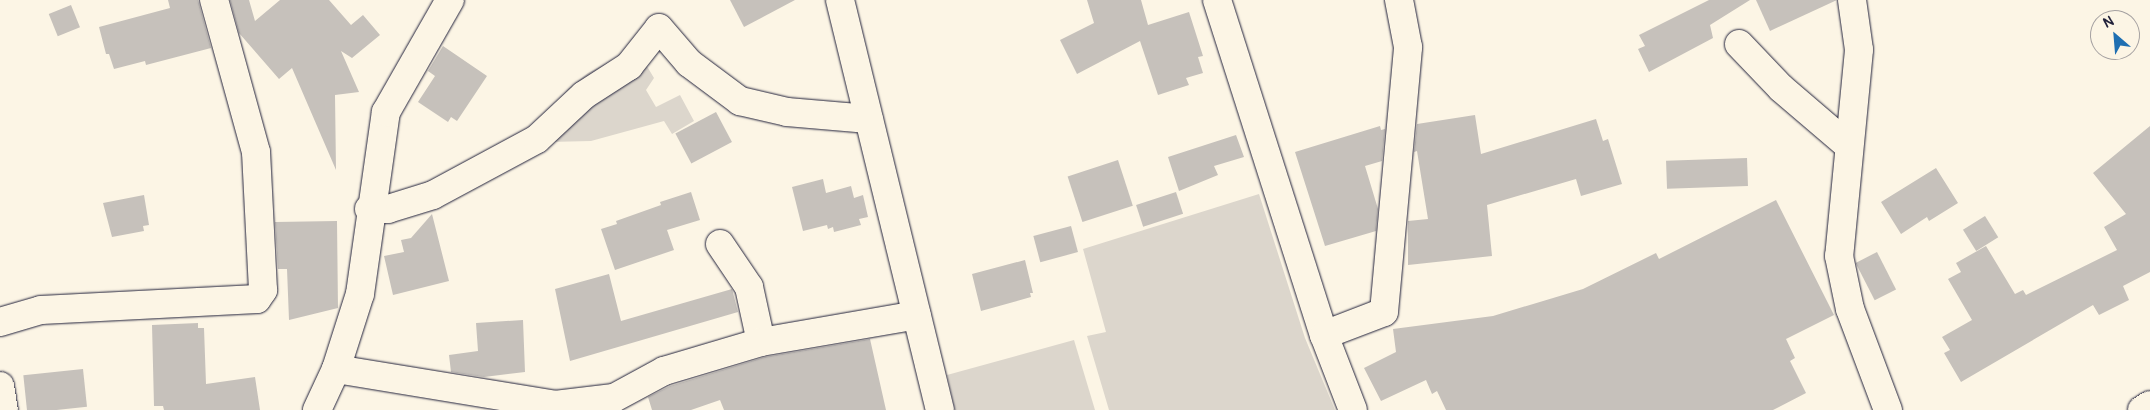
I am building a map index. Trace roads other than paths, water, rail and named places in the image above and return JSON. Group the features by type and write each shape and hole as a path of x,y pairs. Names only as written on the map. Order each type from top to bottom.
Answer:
{"street":[{"path":"0,322 41,310 257,299 263,290 256,152 214,0"},
{"path":"317,410 336,369 360,294 369,209 386,112 450,0"},
{"path":"840,0 940,410"},
{"path":"1217,0 1324,335 1353,410"},
{"path":"1324,335 1384,312 1408,47 1399,0"},
{"path":"1852,0 1858,50 1839,256 1850,309 1888,410"},
{"path":"369,209 388,210 433,196 537,139 584,94 629,66 659,28 689,63 740,101 787,112 869,119"},
{"path":"1739,44 1781,88 1849,146"},
{"path":"720,244 749,287 761,342"},
{"path":"336,369 555,404 614,398 664,371 761,342 916,314"},
{"path":"0,386 4,410"},
{"path":"2142,410 2150,405"}]}
